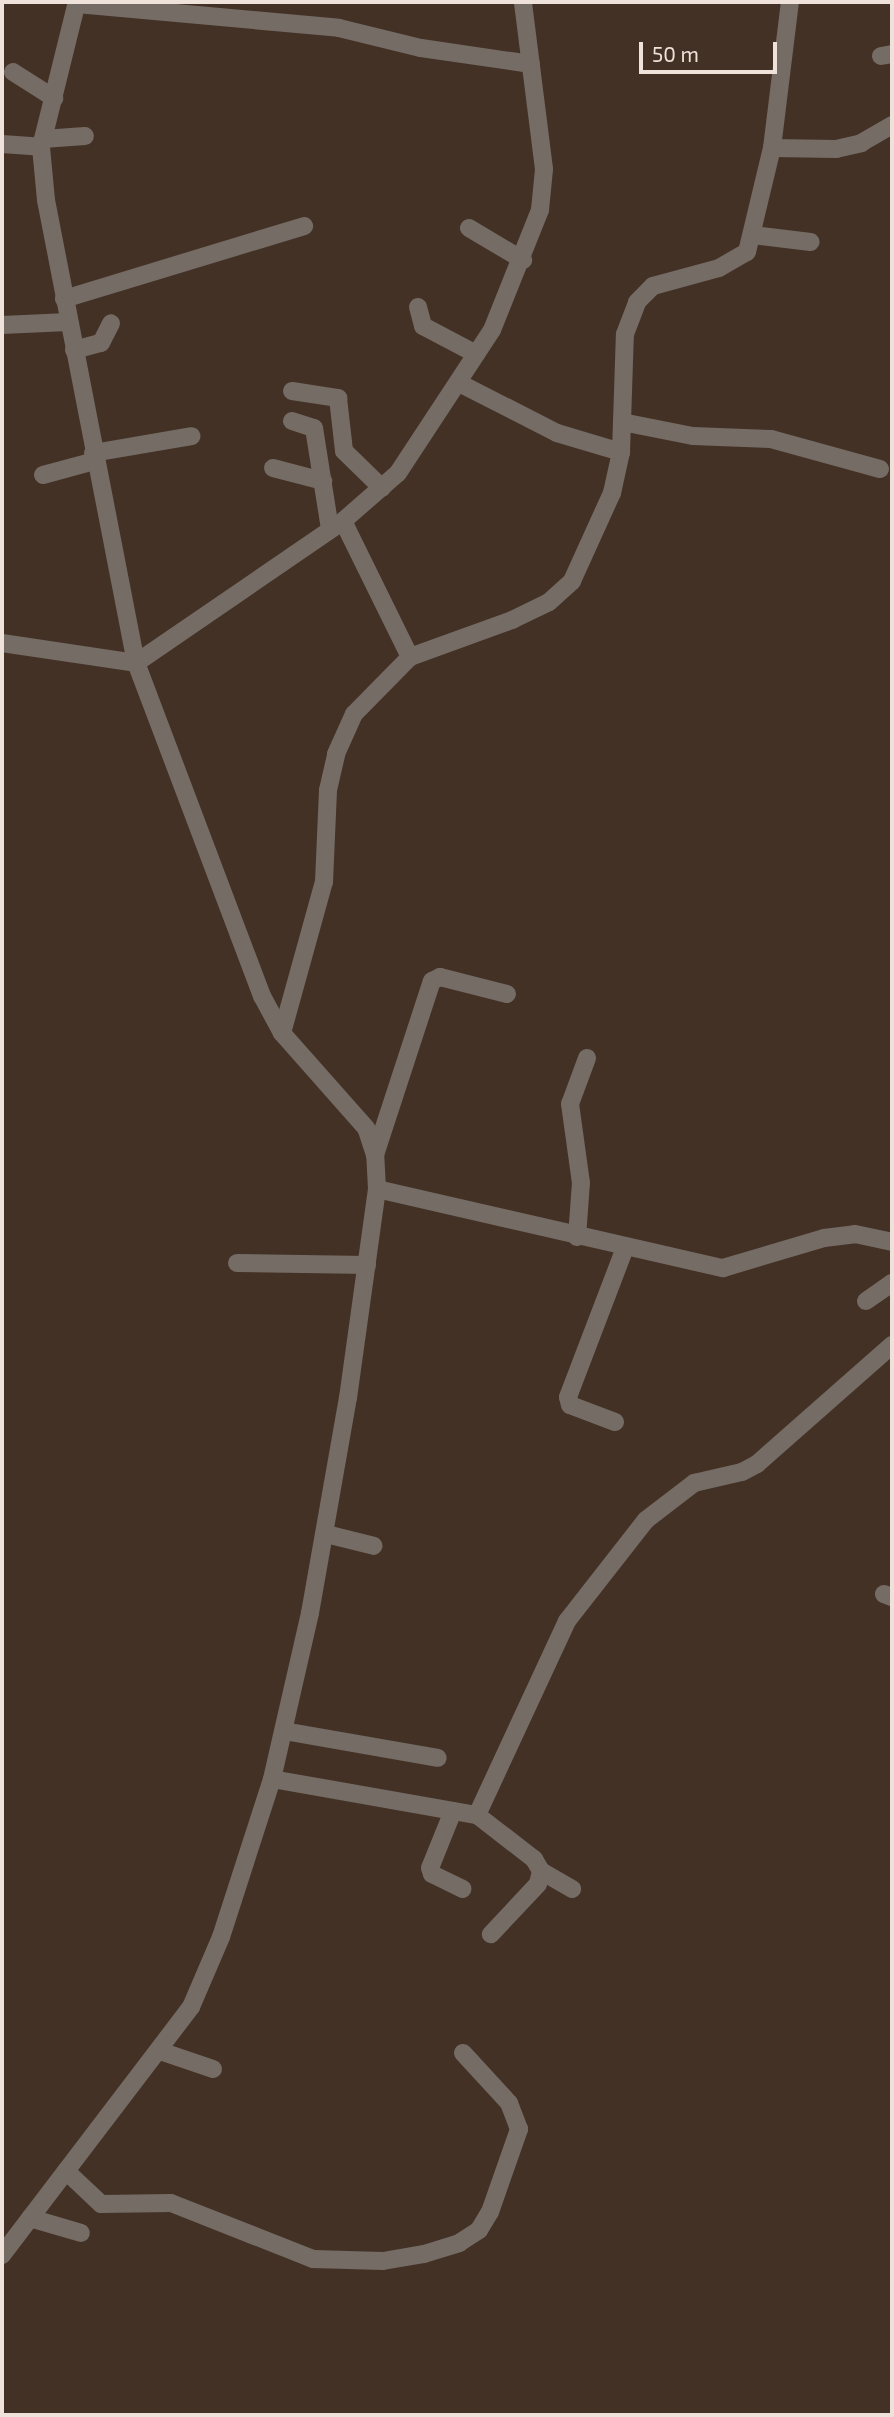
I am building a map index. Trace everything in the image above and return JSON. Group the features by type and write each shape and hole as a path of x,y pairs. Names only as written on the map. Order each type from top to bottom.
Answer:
{"street":[{"path":"2,643 135,663 337,525 382,488 423,440 476,354 523,260 540,210 544,169 523,2"},
{"path":"282,1033 324,882 328,790 336,754 355,715 410,657 512,620 549,602 572,581 612,493 621,452 625,334 637,302 653,286 738,260 753,235 772,148 790,2"},
{"path":"2,2255 191,2007 221,1937 272,1779 326,1534 377,1189 375,1155 366,1128 347,1103 282,1033 246,960 135,663 68,322 42,143 77,3 340,28 421,48 531,64"},
{"path":"13,72 54,98"},
{"path":"772,148 836,149 861,143 892,125"},
{"path":"2,144 42,143 85,136"},
{"path":"64,299 304,226"},
{"path":"469,228 523,260"},
{"path":"753,235 811,242"},
{"path":"418,307 423,326 476,354"},
{"path":"2,326 68,322"},
{"path":"74,350 101,343 111,323"},
{"path":"459,383 557,433 621,452"},
{"path":"292,391 338,398 344,451 382,488"},
{"path":"292,421 314,429 323,481 337,525 410,657"},
{"path":"622,422 693,436 771,439 880,469"},
{"path":"43,475 94,457 192,436"},
{"path":"272,468 323,481"},
{"path":"375,1155 432,981 440,977 507,994"},
{"path":"577,1237 581,1183 570,1104 587,1058"},
{"path":"377,1189 625,1248 723,1268 824,1238 855,1234 891,1238"},
{"path":"615,1422 570,1405 568,1397 625,1248"},
{"path":"237,1263 367,1265"},
{"path":"866,1301 892,1283"},
{"path":"477,1815 567,1621 646,1520 694,1483 757,1464 892,1345"},
{"path":"326,1534 374,1546"},
{"path":"284,1731 438,1758"},
{"path":"272,1779 477,1815 534,1859 541,1871 572,1889"},
{"path":"453,1811 430,1868 432,1874 463,1889"},
{"path":"491,1934 538,1884 541,1871"},
{"path":"160,2050 213,2069"},
{"path":"66,2171 102,2204 171,2203 313,2259 383,2262 425,2254 458,2243 479,2230 490,2212 519,2129 509,2102 463,2053"},
{"path":"30,2218 81,2233"}]}
